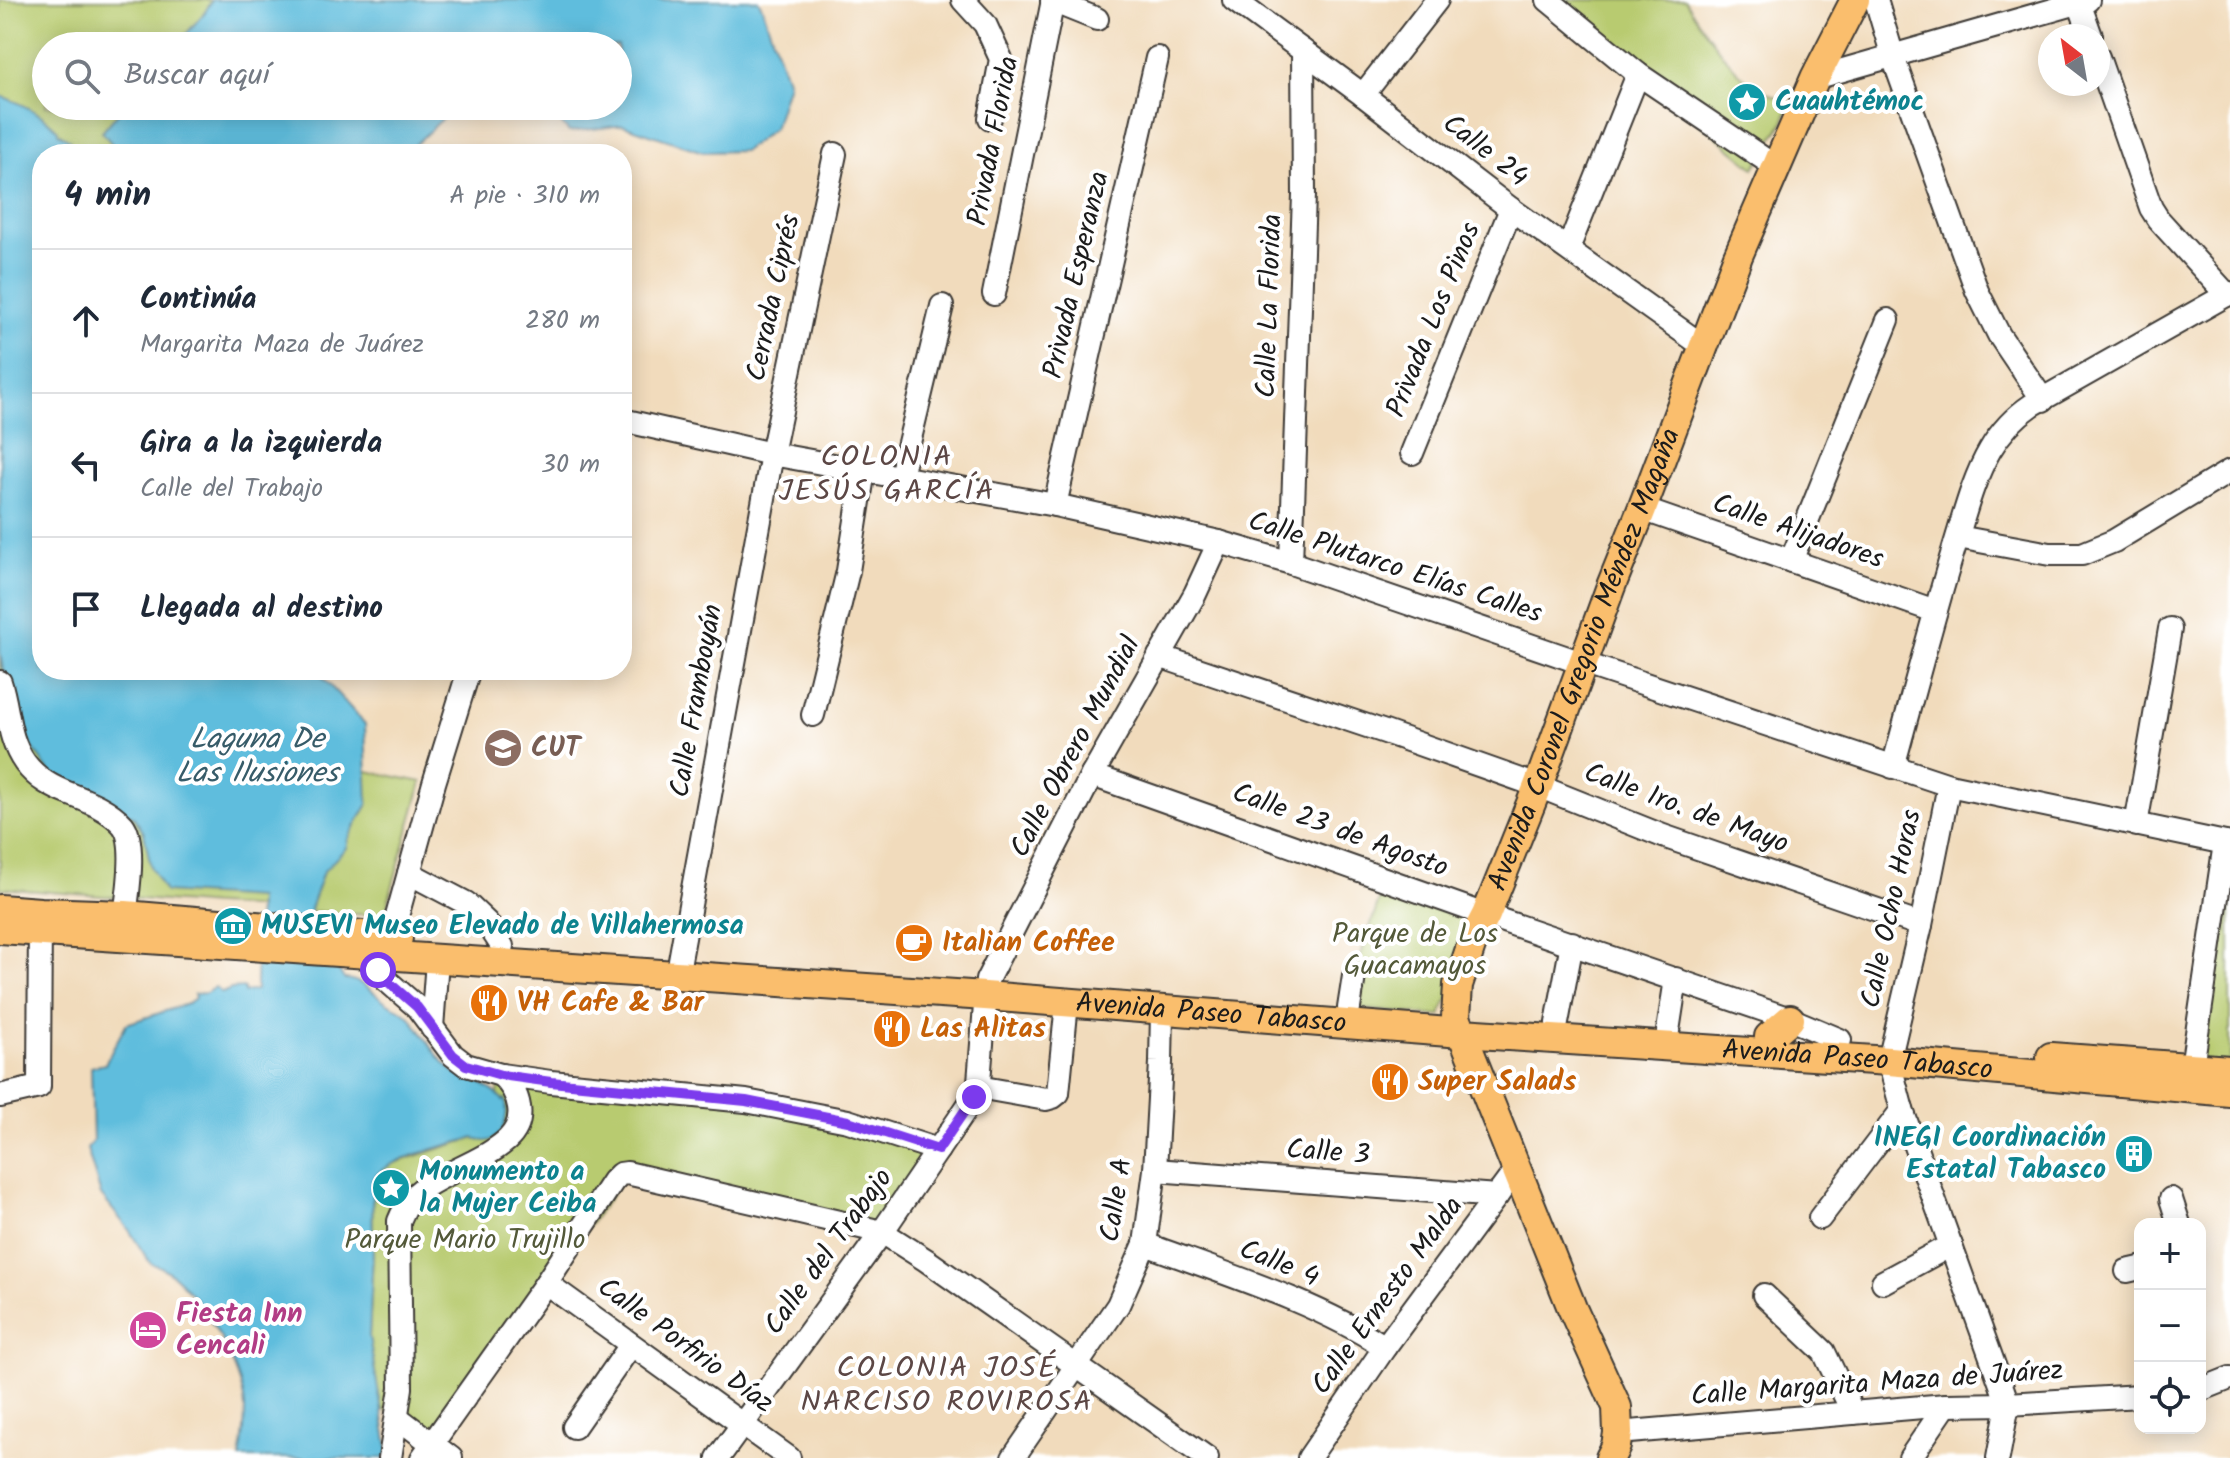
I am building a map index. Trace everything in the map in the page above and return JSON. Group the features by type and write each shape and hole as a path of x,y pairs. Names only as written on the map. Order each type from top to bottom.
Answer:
{"main road":[{"name":"Avenida Coronel Gregorio Méndez Magaña","path":"1614,1445 1617,1407 1572,1308 1459,1025 1461,976 1538,786 1738,256 1815,78 1855,0"},
{"name":"Avenida Paseo Tabasco","path":"0,909 40,922 383,947 502,946 680,960 986,988 1067,1003 1162,1011 1459,1025 1891,1053 2230,1070"},
{"name":"Avenida Paseo Tabasco","path":"0,929 40,922 125,915 383,947 437,960 1349,1008 1459,1025 1557,1023 1668,1031 1780,1028 1891,1053 2230,1092"}],"street":[{"path":"963,0 985,24 1001,59 990,118"},
{"path":"1363,95 1437,0"},
{"path":"1548,0 1638,74 1776,167"},
{"path":"1876,0 1893,57 1981,300 1999,335 2043,400"},
{"path":"1053,1 1097,19"},
{"name":"Privada Florida","path":"994,294 1053,1"},
{"path":"1815,78 2082,1 2088,24"},
{"name":"Calle 24","path":"1245,3 1303,51 1511,209 1703,346"},
{"name":"Calle La Florida","path":"1291,563 1304,195 1303,51"},
{"name":"Privada Esperanza","path":"1055,505 1157,58"},
{"path":"1568,249 1638,74"},
{"path":"1893,767 1935,611 1981,468 2010,422 2022,412 2228,294 2151,208 2110,91"},
{"name":"Cerrada Ciprés","path":"772,454 835,154"},
{"name":"Privada Los Pinos","path":"1412,453 1511,209"},
{"path":"901,476 942,306"},
{"path":"1791,561 1888,320"},
{"name":"Calle Plutarco Elías Calles","path":"632,422 772,454 1055,505 1219,542 1291,563 1949,785 2227,843"},
{"name":"Calle Framboyán","path":"680,960 772,454"},
{"path":"813,715 848,571 864,470"},
{"path":"1958,537 2050,554 2082,554 2114,541 2228,477"},
{"name":"Calle Alijadores","path":"1642,509 1935,611"},
{"name":"Calle Obrero Mundial","path":"986,988 1092,775 1195,594 1219,542"},
{"path":"2136,825 2170,629"},
{"name":"Calle 1ro. de Mayo","path":"1159,656 1538,786 1663,836 1921,925"},
{"path":"466,680 378,970 417,1007 459,1061 501,1075 551,1082 746,1101 848,1121 938,1150"},
{"path":"0,682 10,732 25,762 45,783 110,814 128,833 130,877 125,915"},
{"name":"Calle 23 de Agosto","path":"1092,775 1676,979 1780,1028"},
{"name":"Calle Ocho Horas","path":"1949,785 1891,1053 1902,1110 2008,1404"},
{"path":"2192,1067 2227,843"},
{"path":"409,873 466,903 487,923 502,946"},
{"path":"0,1096 39,1087 40,922"},
{"path":"1557,1023 1572,943"},
{"path":"432,1028 437,960"},
{"path":"1349,1008 1354,976"},
{"path":"1668,1031 1676,979"},
{"name":"Calle del Trabajo","path":"718,1458 882,1232 974,1097 978,1087 986,988"},
{"path":"978,1087 1046,1099 1058,1093 1067,1003"},
{"name":"Calle A","path":"1013,1458 1118,1305 1145,1244 1155,1170 1162,1011"},
{"path":"390,1458 402,1361 399,1221 407,1203 425,1187 490,1151 513,1134 520,1110 519,1101 511,1085 501,1075"},
{"path":"1820,1218 1902,1110"},
{"name":"Calle 3","path":"1155,1170 1497,1196"},
{"name":"Calle Ernesto Malda","path":"1309,1458 1385,1347 1516,1170"},
{"path":"427,1451 546,1283 613,1181 623,1173 882,1232 1207,1458"},
{"path":"2171,1199 2177,1218"},
{"name":"Calle 4","path":"1145,1244 1313,1309 1385,1347"},
{"path":"1883,1282 1951,1245"},
{"name":"Calle Porfirio Díaz","path":"546,1283 789,1458"},
{"path":"1764,1295 1824,1352 1853,1413"},
{"path":"574,1427 631,1345"},
{"path":"2206,1388 2230,1378"},
{"name":"Calle Margarita Maza de Juárez","path":"1614,1445 1853,1413 1946,1405 2134,1396"},
{"path":"1998,1458 2008,1404"},
{"path":"1910,1458 1946,1405"},
{"path":"397,1417 427,1451 451,1458"}],"green space":[{"path":"0,0 219,0 194,32 32,32 32,120 130,120 119,144 43,144 0,101"},
{"path":"1548,0 1685,0 1737,71 1756,87 1790,102 1783,123 1754,168 1616,53"},
{"path":"0,408 32,655 32,680 35,680 41,725 357,769 422,782 384,916 0,888"},
{"path":"2230,844 2230,1070 2192,1067"},
{"name":"Parque de Los Guacamayos","path":"1386,879 1486,915 1440,1016 1349,1008 1354,976"},
{"name":"Parque Mario Trujillo","path":"501,1075 746,1101 938,1150 882,1232 627,1173 432,1445 381,1408 369,1337 372,1182 388,1165 474,1138 498,1094"}],"water":[{"path":"212,0 758,0 788,83 774,128 744,151 703,152 623,125 569,132 558,120 632,120 632,32 188,32"},
{"name":"Laguna De Las Ilusiones","path":"0,96 32,110 32,120 46,120 58,133 70,140 70,144 32,144 32,680 325,680 365,724 368,804 346,848 323,872 310,909 310,922 344,979 361,984 405,1013 441,1060 455,1073 482,1084 505,1099 506,1116 496,1137 483,1141 474,1138 417,1154 388,1166 372,1182 369,1337 390,1458 240,1458 245,1408 242,1391 216,1330 189,1291 175,1277 150,1263 101,1195 87,1149 93,1141 91,1067 105,1064 126,1024 187,1004 195,998 194,994 206,993 215,987 222,993 231,989 244,988 244,993 256,990 258,898 165,892 151,868 144,833 133,816 51,774 10,715 0,652"},
{"path":"112,120 441,120 416,144 112,144 102,132"}],"place":[{"name":"Cuauhtémoc","path":"1747,102"},
{"name":"CUT","path":"503,748"},
{"name":"MUSEVI Museo Elevado de Villahermosa","path":"233,926"},
{"name":"Italian Coffee","path":"914,943"},
{"name":"VH Cafe & Bar","path":"489,1003"},
{"name":"Las Alitas","path":"892,1029"},
{"name":"Super Salads","path":"1390,1082"},
{"name":"INEGI Coordinación Estatal Tabasco","path":"2134,1154"},
{"name":"Monumento a la Mujer Ceiba","path":"391,1188"},
{"name":"Fiesta Inn Cencali","path":"148,1330"}],"district":[{"name":"COLONIA JESÚS GARCÍA","path":"887,475"},
{"name":"COLONIA JOSÉ NARCISO ROVIROSA","path":"947,1386"}],"route":[{"path":"378,970 417,1007 459,1061 501,1075 746,1101 848,1121 938,1150 974,1097"}]}
